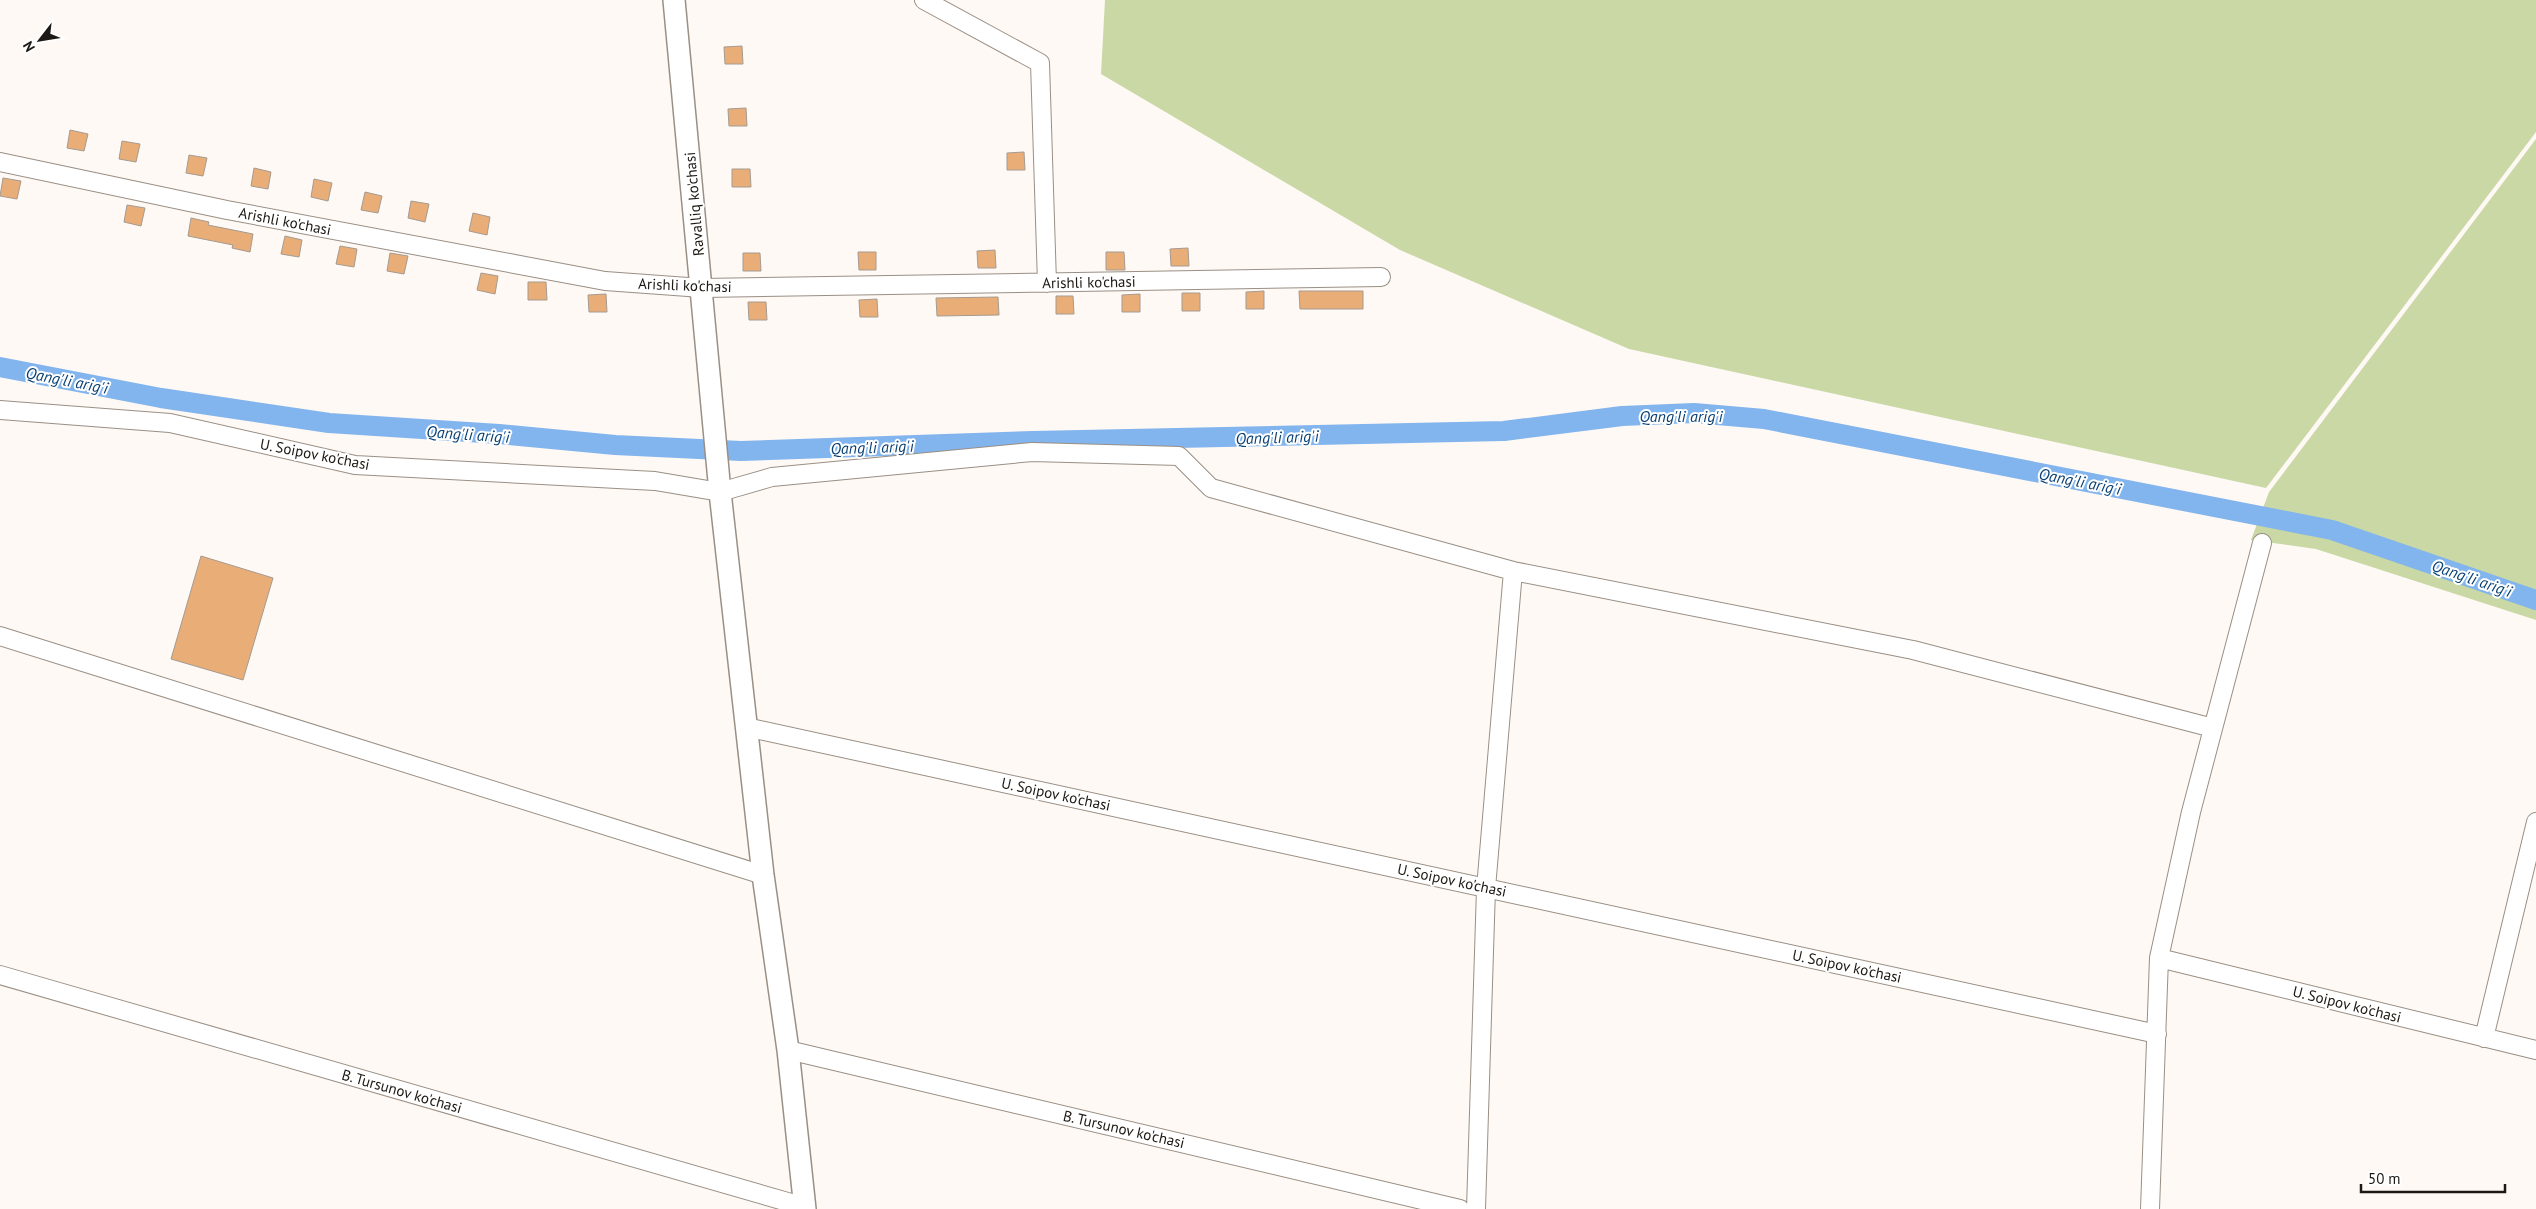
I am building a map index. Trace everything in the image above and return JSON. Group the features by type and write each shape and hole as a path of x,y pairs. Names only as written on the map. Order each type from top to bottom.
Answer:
{"street":[{"name":"Ravalliq ko'chasi","path":"674,0 712,407 746,727 763,875 788,1050 805,1208"},
{"path":"924,0 1040,64 1047,282"},
{"name":"Arishli ko'chasi","path":"0,162 227,210 605,281 702,288 1381,277"},
{"name":"U. Soipov ko'chasi","path":"0,410 170,423 354,464 655,481 720,487"},
{"path":"720,487 772,477 1022,453 1179,456 1211,488 1513,571 1913,650 2213,728"},
{"path":"2150,1209 2159,958 2191,812 2262,543"},
{"path":"1476,1209 1486,888 1513,571"},
{"path":"0,636 763,875"},
{"name":"U. Soipov ko'chasi","path":"746,727 2157,1034"},
{"path":"2484,1038 2536,822"},
{"name":"U. Soipov ko'chasi","path":"2159,958 2536,1050"},
{"name":"B. Tursunov ko'chasi","path":"0,976 805,1208"},
{"name":"B. Tursunov ko'chasi","path":"788,1050 1460,1209"}],"green space":[{"path":"1105,0 2536,0 2536,132 2266,488 1629,349 1400,250 1101,74"},
{"path":"2536,139 2536,620 2316,549 2251,540 2269,492"}],"building":[{"path":"742,46 743,64 725,64 724,47"},
{"path":"746,108 747,126 729,126 728,109"},
{"path":"70,130 88,134 84,151 67,148"},
{"path":"122,141 140,144 136,162 119,159"},
{"path":"1024,152 1025,170 1007,170 1007,153"},
{"path":"189,155 207,158 203,176 186,173"},
{"path":"254,168 271,172 268,189 251,186"},
{"path":"732,169 750,169 751,187 732,187"},
{"path":"3,178 21,181 17,199 0,196"},
{"path":"314,179 332,183 328,201 311,197"},
{"path":"365,192 382,196 378,213 361,210"},
{"path":"411,201 429,204 425,222 408,218"},
{"path":"127,205 145,208 141,226 124,222"},
{"path":"473,213 490,217 487,235 469,231"},
{"path":"191,218 209,222 208,225 253,234 250,252 232,248 233,245 188,236"},
{"path":"285,236 302,240 299,257 281,254"},
{"path":"340,246 357,249 354,267 336,264"},
{"path":"1188,248 1189,266 1171,266 1170,249"},
{"path":"995,250 996,268 978,268 977,251"},
{"path":"858,252 876,252 876,270 859,270"},
{"path":"1106,252 1124,252 1125,270 1106,270"},
{"path":"390,253 408,256 404,274 387,271"},
{"path":"743,253 760,253 761,271 743,271"},
{"path":"481,273 498,276 495,294 477,290"},
{"path":"528,282 546,282 547,300 528,300"},
{"path":"1264,291 1264,309 1246,309 1246,292"},
{"path":"1299,291 1363,291 1363,309 1300,309"},
{"path":"1182,293 1200,293 1200,311 1182,311"},
{"path":"606,294 607,312 589,312 588,295"},
{"path":"1140,294 1140,312 1122,312 1122,295"},
{"path":"1056,296 1073,296 1074,314 1056,314"},
{"path":"998,297 999,315 937,316 936,298"},
{"path":"877,299 878,317 860,317 859,300"},
{"path":"748,302 766,302 767,320 749,320"},
{"path":"201,556 273,578 243,680 171,659"}],"waterway":[{"name":"Qang'li arig'i","path":"0,367 161,398 329,423 499,434 615,445 741,451 1033,441 1504,431 1622,416 1694,413 1764,419 2332,530 2536,600"}]}
